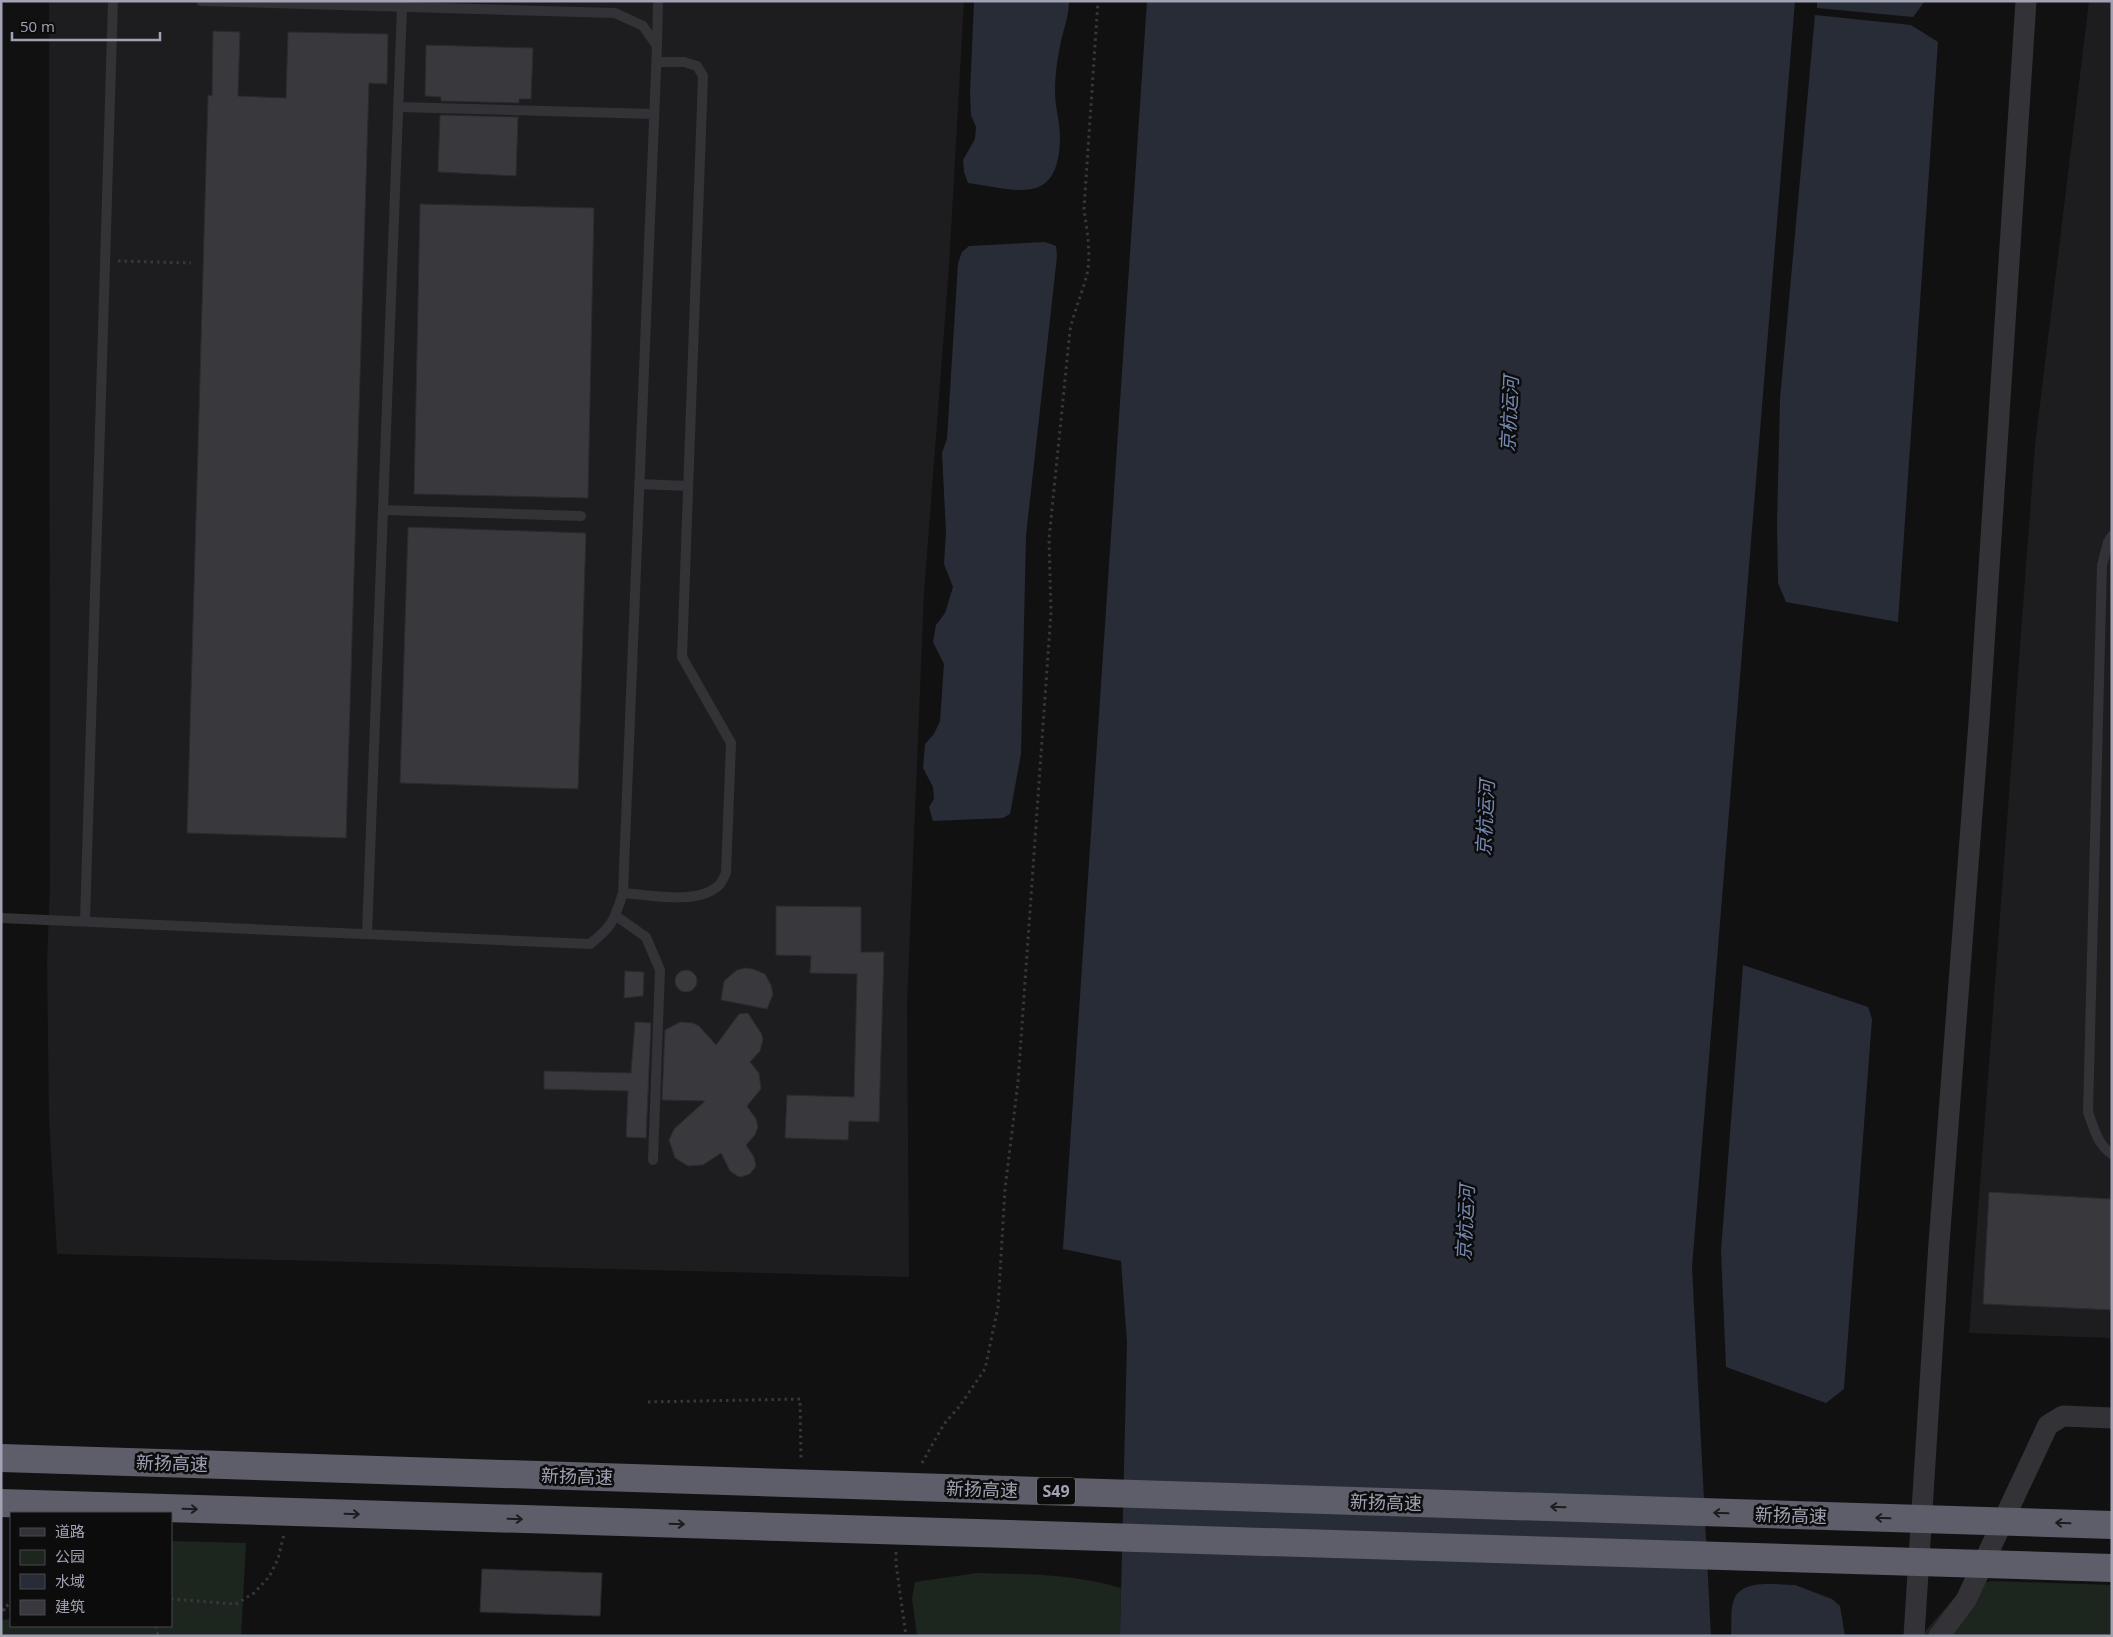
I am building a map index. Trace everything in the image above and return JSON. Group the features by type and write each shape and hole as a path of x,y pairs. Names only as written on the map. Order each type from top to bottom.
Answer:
{"highway":[{"name":"新扬高速","path":"1,1458 2112,1525"},
{"path":"1,1504 2112,1568"}],"street":[{"path":"1914,1636 1940,1243 1979,722 2026,1"},
{"path":"1939,1636 1966,1600 2048,1425 2063,1416 2112,1418"}],"lane":[{"path":"85,921 113,1"},
{"path":"201,1 382,4 402,7 514,6 615,13 643,26 657,46"},
{"path":"1,918 590,944 607,930 616,916 622,893 658,1"},
{"path":"367,934 402,7"},
{"path":"622,893 686,897 706,894 719,885 726,873 731,743 682,657 703,76 697,66 684,62 657,62"},
{"path":"398,107 654,114"},
{"path":"639,484 688,486"},
{"path":"383,510 581,516"},
{"path":"2112,536 2108,542 2102,565 2088,1112 2094,1132 2112,1154"},
{"path":"616,916 646,937 660,970 653,1160"}],"path":[{"path":"918,1471 944,1424 960,1407 985,1369 998,1307 1005,1189 1018,1082 1051,612 1049,540 1070,330 1087,268 1089,241 1084,209 1098,1"},
{"path":"105,261 191,263"},
{"path":"648,1402 800,1399 801,1465"},
{"path":"172,1599 236,1604 254,1593 269,1577 278,1559 286,1526"},
{"path":"897,1544 896,1564 906,1636"}],"shaded area":[{"path":"49,1 964,1 949,266 924,593 907,1004 909,1277 57,1254 49,1117 47,961 50,887"},
{"path":"2089,1 2112,1 2112,1338 1969,1333 2035,445"}],"green space":[{"path":"172,1541 246,1543 241,1636 1,1636 1,1620 10,1619 10,1627 172,1627"},
{"path":"977,1573 1067,1577 1121,1588 1120,1636 917,1636 912,1599 915,1582"},
{"path":"1992,1581 2112,1585 2112,1636 1921,1636 1964,1587"}],"water":[{"path":"974,1 1069,1 1055,80 1055,98 1060,137 1058,159 1052,175 1044,184 1032,189 1003,189 968,183 964,172 963,160 975,139 976,127 971,115 970,94"},
{"name":"京杭运河","path":"1147,1 1795,1 1692,1267 1711,1636 1120,1636 1127,1342 1121,1261 1063,1249"},
{"path":"1817,1 1925,1 1913,17 1817,8"},
{"path":"1815,15 1911,25 1938,42 1898,622 1786,602 1778,583 1777,524 1780,399"},
{"path":"1045,242 1056,246 1057,256 1026,536 1021,754 1010,814 1003,818 933,821 929,807 934,799 933,787 923,768 925,744 934,734 940,721 944,664 933,642 936,625 945,613 953,587 944,564 946,532 942,453 947,439 958,263 962,252 969,246"},
{"path":"1743,965 1868,1007 1872,1019 1844,1389 1826,1403 1726,1367 1721,1251"},
{"path":"1760,1584 1795,1585 1832,1599 1840,1606 1845,1636 1731,1636 1734,1600 1744,1588"}],"building":[{"path":"213,31 240,32 238,96 286,98 288,32 388,34 387,84 369,83 346,838 187,833 208,95 212,96"},
{"path":"426,45 533,48 531,99 519,99 519,103 441,101 441,97 425,96"},
{"path":"440,115 518,117 516,176 438,172"},
{"path":"420,204 594,208 588,498 414,494"},
{"path":"408,527 586,533 578,789 400,783"},
{"path":"776,906 861,907 861,952 884,952 879,1122 849,1121 848,1140 785,1138 787,1095 854,1097 857,974 810,973 811,956 776,955"},
{"path":"745,968 765,974 771,985 773,994 767,1009 721,1000 724,981 737,970"},
{"path":"686,970 694,973 697,981 694,989 686,992 678,989 675,981 678,973"},
{"path":"625,971 644,972 643,996 624,998"},
{"path":"748,1013 763,1039 760,1051 750,1062 759,1073 761,1089 747,1106 756,1119 758,1127 755,1135 746,1145 754,1157 756,1166 750,1174 741,1177 737,1176 730,1171 721,1153 703,1165 688,1166 675,1158 669,1140 674,1129 705,1101 662,1100 665,1030 680,1022 693,1023 699,1026 716,1045 739,1014"},
{"path":"635,1022 651,1023 646,1138 626,1137 628,1091 544,1089 544,1071 631,1073"},
{"path":"1989,1192 2112,1199 2112,1310 1983,1304"},
{"path":"482,1569 602,1573 600,1616 480,1612"}]}
